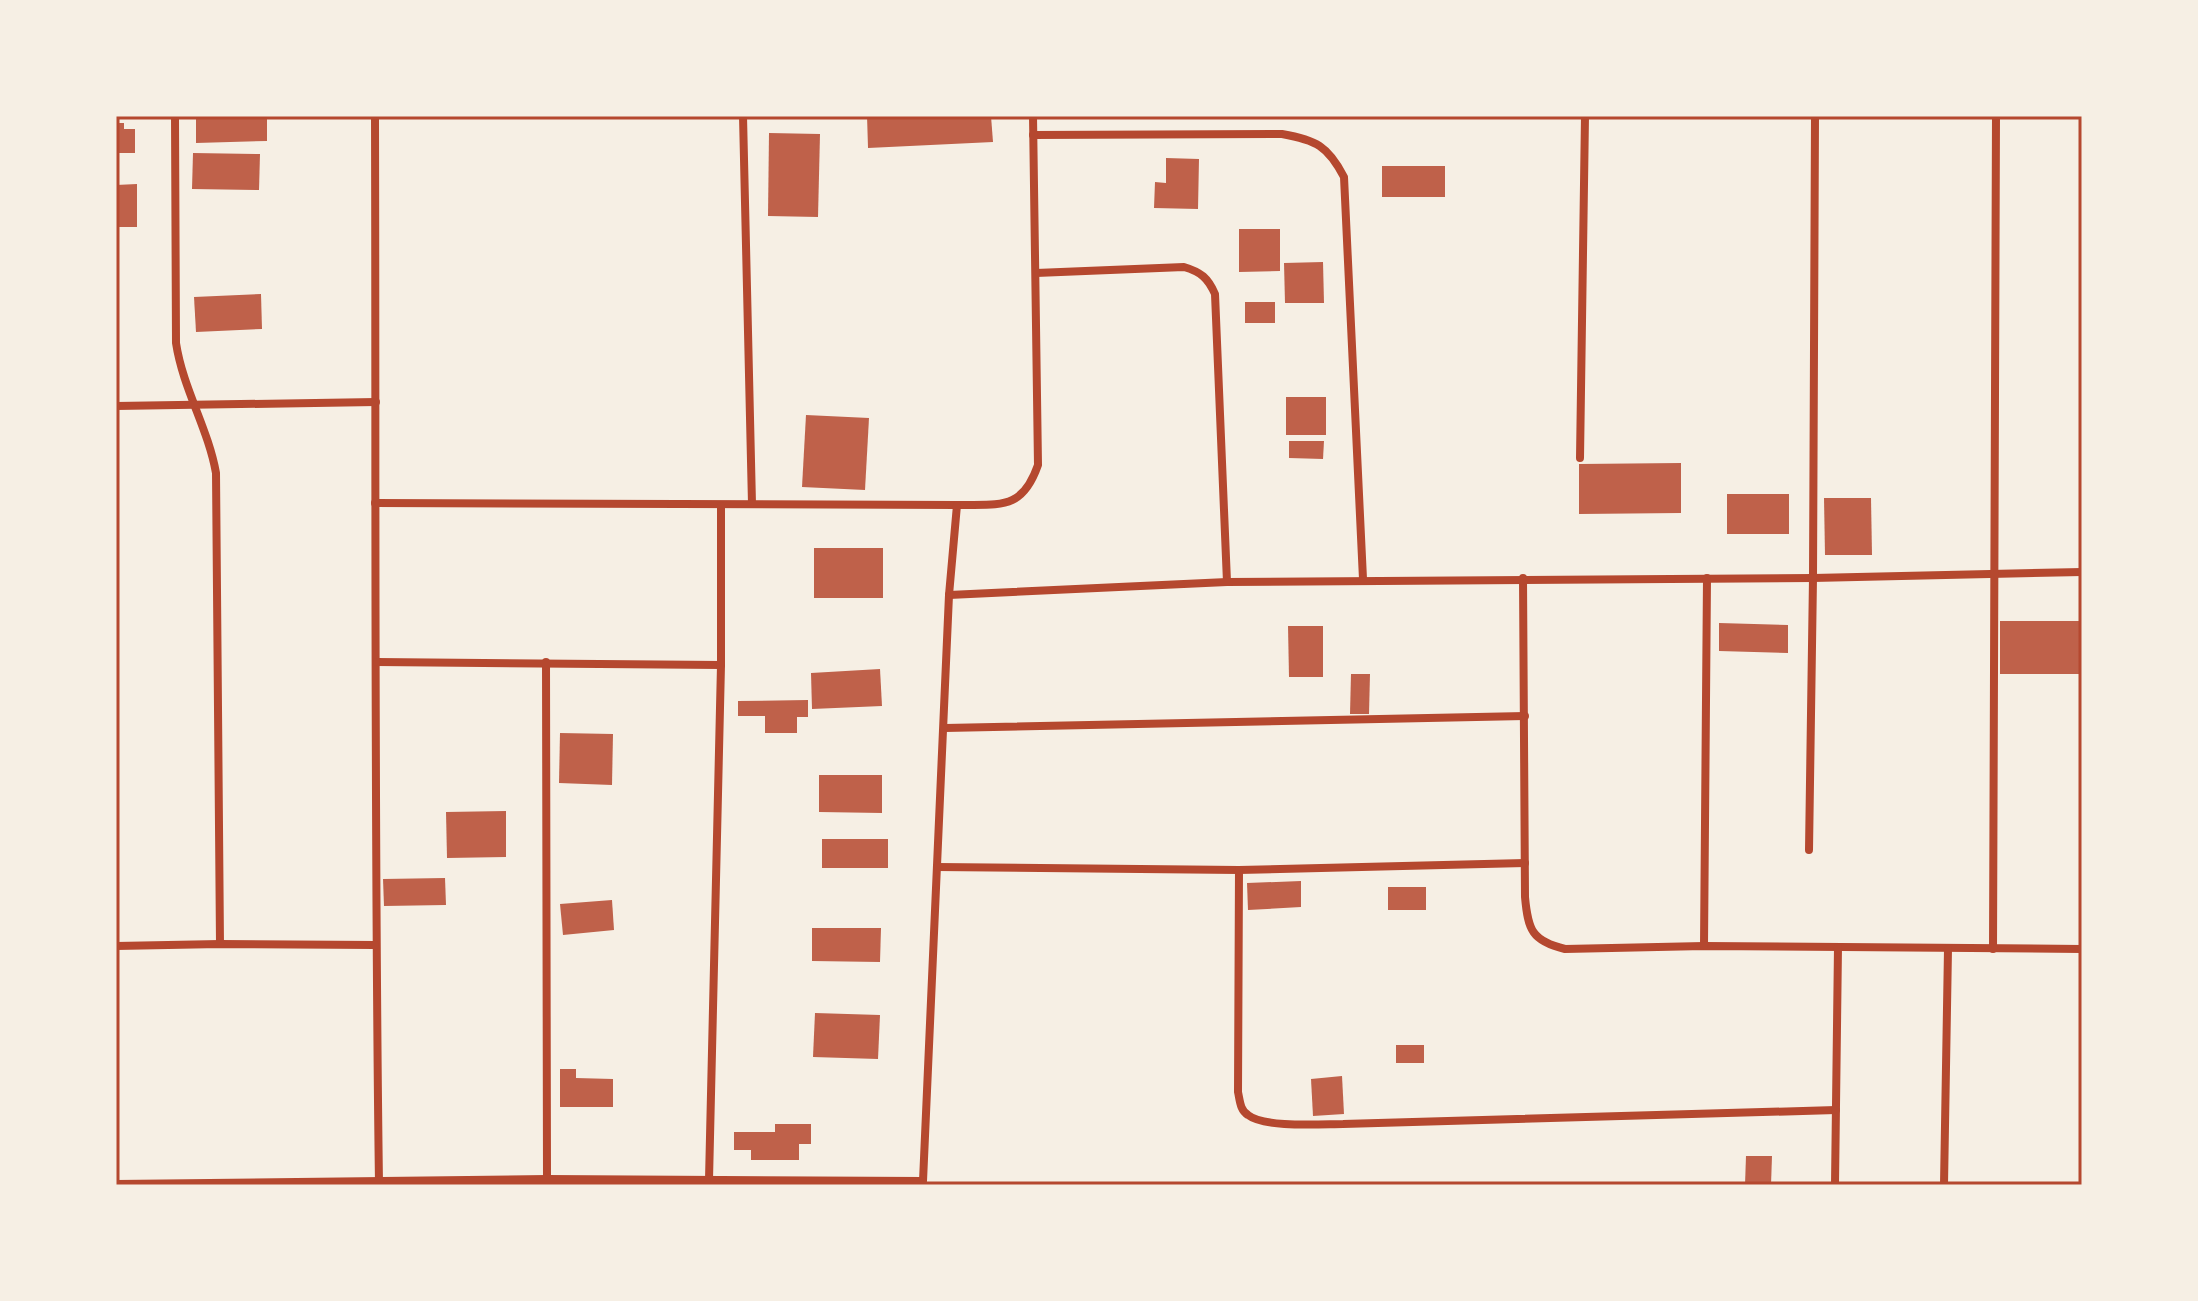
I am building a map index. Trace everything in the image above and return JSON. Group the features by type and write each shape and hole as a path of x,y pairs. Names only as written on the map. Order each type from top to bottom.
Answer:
{"street":[{"path":"175,116 176,343 183,379 211,446 216,473 220,944"},
{"path":"375,116 375,945 379,1183"},
{"path":"743,116 752,504"},
{"path":"375,503 957,505 1002,504 1020,497 1031,484 1038,465 1033,116"},
{"path":"1580,458 1585,116"},
{"path":"1809,850 1815,116"},
{"path":"1993,949 1996,116"},
{"path":"1033,135 1282,134 1308,138 1335,159 1344,177 1363,579"},
{"path":"1036,273 1184,267 1209,279 1215,294 1227,582"},
{"path":"116,406 376,402"},
{"path":"116,1184 547,1179 923,1181 949,595 957,505"},
{"path":"709,1180 721,665 721,506"},
{"path":"949,595 1363,579 1813,578 2082,572"},
{"path":"1523,578 1527,920 1534,935 1546,945 1565,949 1704,946 2082,949"},
{"path":"1704,946 1707,578"},
{"path":"377,662 721,665"},
{"path":"546,662 547,1179"},
{"path":"945,728 1525,716"},
{"path":"937,867 1239,870 1525,863"},
{"path":"1239,870 1238,1092 1241,1106 1248,1116 1264,1122 1343,1124 1836,1110"},
{"path":"116,946 375,945"},
{"path":"1835,1185 1838,947"},
{"path":"1944,1185 1948,949"}],"building":[{"path":"196,116 267,116 267,141 196,143"},
{"path":"867,116 991,116 993,142 868,148"},
{"path":"116,123 124,123 124,129 135,129 135,153 116,153"},
{"path":"769,133 820,134 818,217 768,216"},
{"path":"193,153 260,154 259,190 192,189"},
{"path":"1166,158 1199,159 1198,209 1154,208 1155,182 1166,183"},
{"path":"1382,166 1445,166 1445,197 1382,197"},
{"path":"137,184 137,227 116,227 116,185"},
{"path":"1239,229 1280,229 1280,271 1239,272"},
{"path":"1323,262 1324,303 1285,303 1284,263"},
{"path":"261,294 262,329 196,332 194,297"},
{"path":"1245,302 1275,302 1275,323 1245,323"},
{"path":"1286,397 1326,397 1326,435 1286,435"},
{"path":"806,415 869,418 865,490 802,487"},
{"path":"1289,441 1324,441 1323,459 1289,458"},
{"path":"1681,463 1681,513 1579,514 1579,464"},
{"path":"1727,494 1789,494 1789,534 1727,534"},
{"path":"1824,498 1871,498 1872,555 1825,555"},
{"path":"814,548 883,548 883,598 814,598"},
{"path":"2000,621 2082,621 2082,674 2000,674"},
{"path":"1719,623 1788,625 1788,653 1719,651"},
{"path":"1288,626 1323,626 1323,677 1289,677"},
{"path":"880,669 882,706 812,709 811,673"},
{"path":"1351,674 1370,674 1369,714 1350,714"},
{"path":"808,700 808,717 797,717 797,733 765,733 765,716 738,716 738,701"},
{"path":"560,733 613,734 612,785 559,783"},
{"path":"819,775 882,775 882,813 819,812"},
{"path":"506,811 506,857 447,858 446,812"},
{"path":"822,839 888,839 888,868 822,868"},
{"path":"445,878 446,905 384,906 383,879"},
{"path":"1301,881 1301,907 1248,910 1247,883"},
{"path":"1388,887 1426,887 1426,910 1388,910"},
{"path":"612,900 614,930 563,935 560,904"},
{"path":"812,928 881,928 880,962 812,961"},
{"path":"815,1013 880,1015 878,1059 813,1057"},
{"path":"1396,1045 1424,1045 1424,1063 1396,1063"},
{"path":"560,1069 576,1069 576,1078 613,1079 613,1107 560,1107"},
{"path":"1342,1076 1344,1114 1313,1116 1311,1079"},
{"path":"775,1124 811,1124 811,1144 799,1144 799,1160 751,1160 751,1150 734,1150 734,1132 775,1132"},
{"path":"1746,1156 1772,1156 1771,1185 1745,1185"}]}
